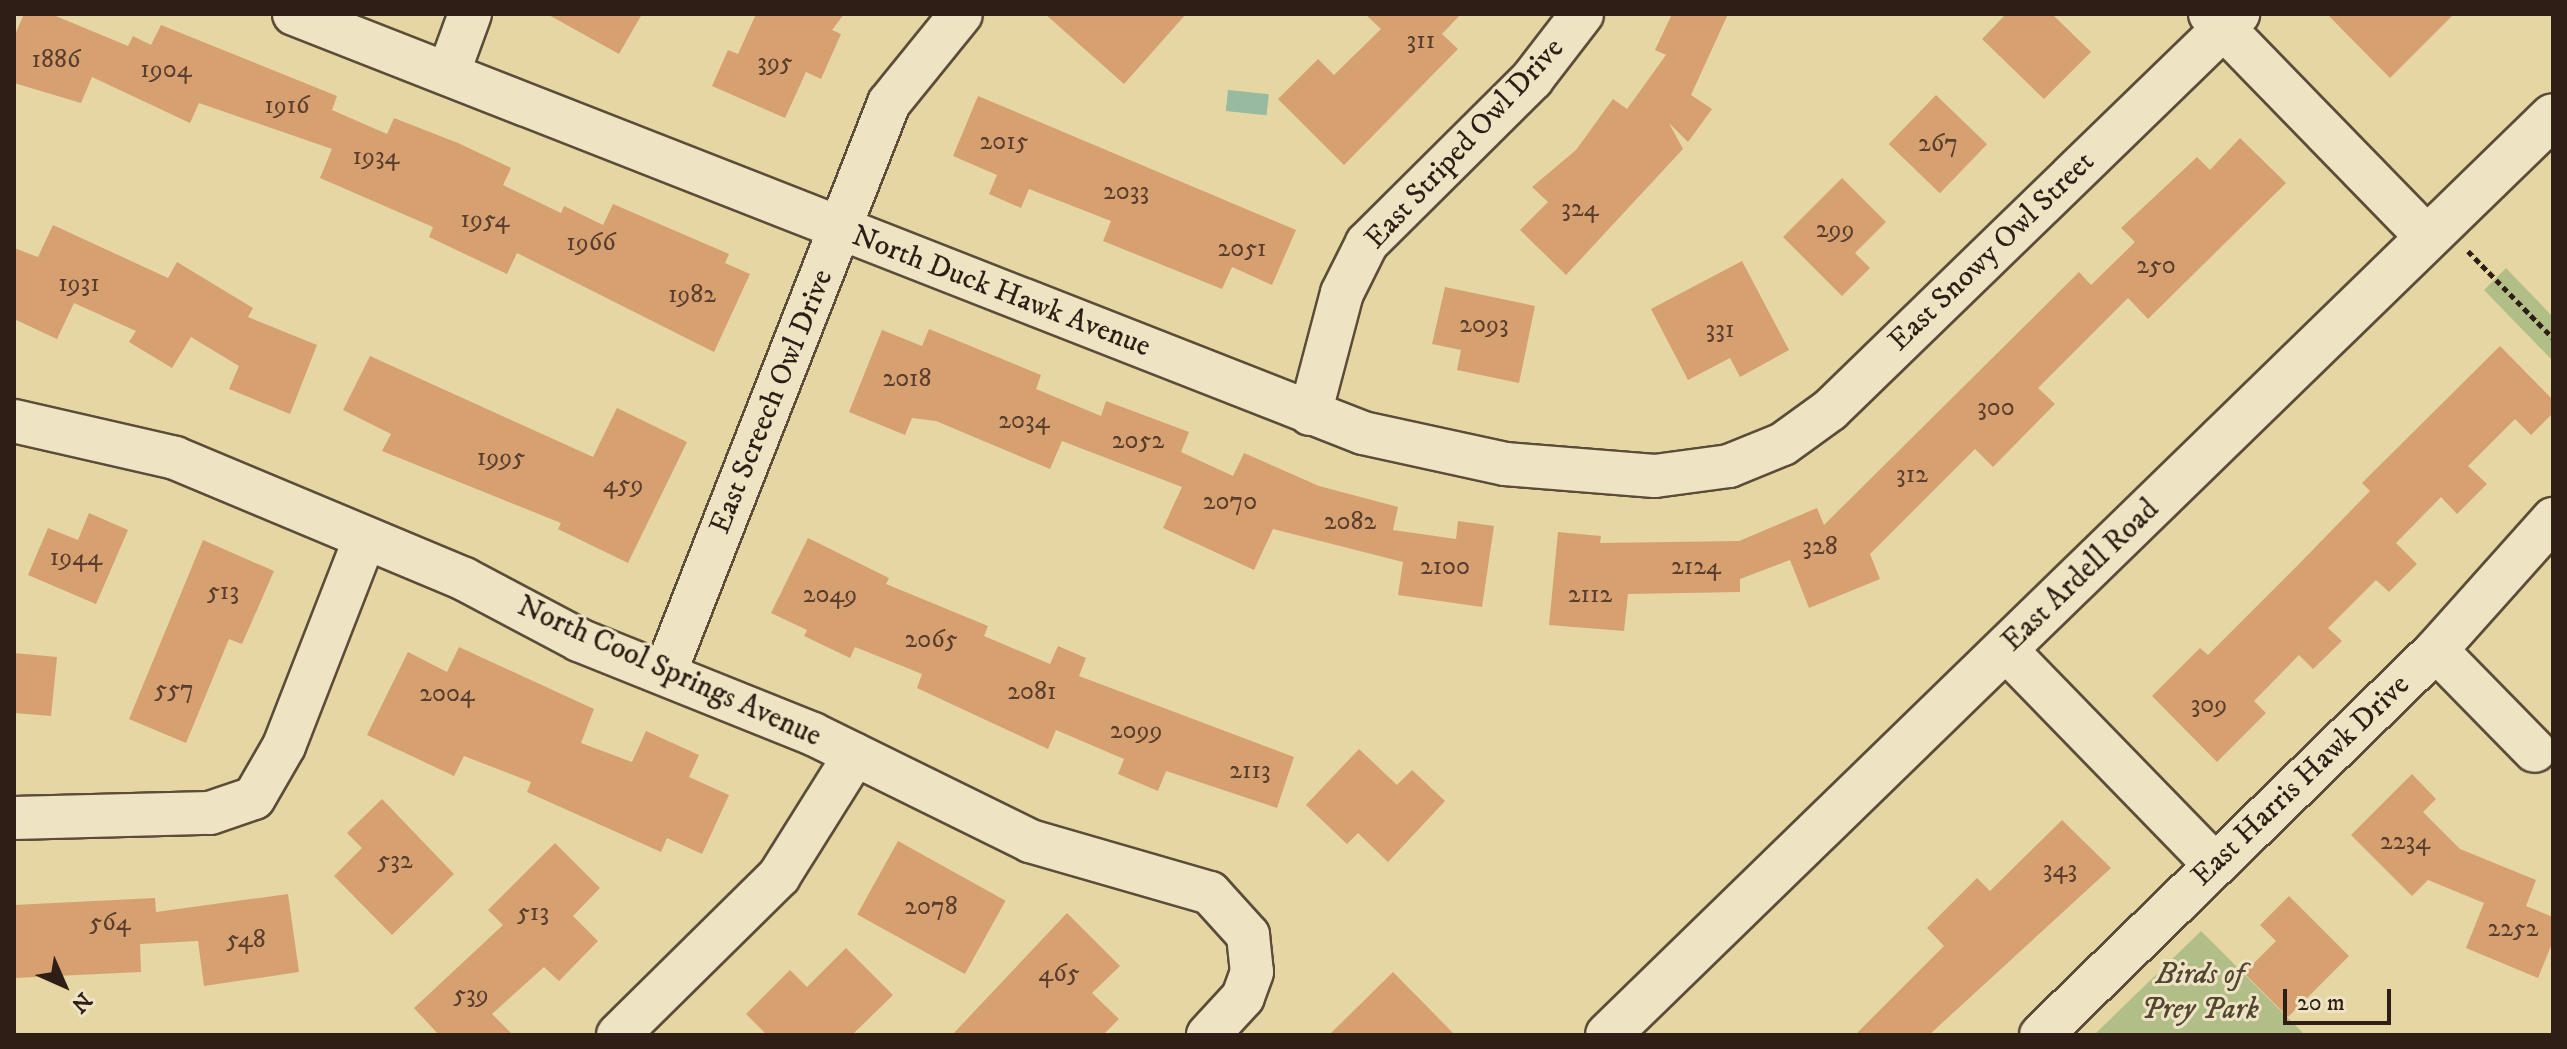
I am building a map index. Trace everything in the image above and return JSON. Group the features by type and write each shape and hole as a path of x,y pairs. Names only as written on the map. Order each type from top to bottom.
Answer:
{"street":[{"name":"North Duck Hawk Avenue","path":"294,14 1310,414 1406,445 1505,464 1655,476 1729,466"},
{"path":"448,74 470,14"},
{"name":"East Screech Owl Drive","path":"665,673 889,103 961,14"},
{"name":"East Striped Owl Drive","path":"1310,414 1342,293 1367,243 1532,79 1582,14"},
{"path":"2224,19 2445,241"},
{"name":"East Snowy Owl Street","path":"1729,466 1783,444 1830,410 2224,19"},
{"name":"East Ardell Road","path":"1608,1035 2005,649 2445,241 2553,116"},
{"name":"North Cool Springs Avenue","path":"14,421 175,458 365,538 855,755 1030,841 1210,893 1234,911 1251,946 1243,997 1208,1035"},
{"name":"East Harris Hawk Drive","path":"2041,1035 2436,650 2553,519"},
{"path":"14,818 210,813 254,798 284,746 365,538"},
{"path":"2005,649 2215,865"},
{"path":"2436,650 2535,751"},
{"path":"618,1035 779,876 855,755"}],"path":[{"path":"2445,241 2553,338"}],"green space":[{"path":"2506,268 2553,317 2553,361 2484,290"},
{"name":"Birds of Prey Park","path":"2201,931 2305,1035 2094,1035"}],"shaded area":[{"path":"1228,90 1269,94 1267,115 1226,111"}],"building":[{"path":"24,14 51,14 128,46 133,36 151,45 161,25 337,96 332,110 387,134 394,118 458,143 511,168 503,185 561,213 564,206 603,225 613,204 729,254 725,263 750,274 714,352 517,253 507,274 429,237 433,227 320,178 332,149 199,103 190,123 92,77 81,103 14,83 14,37"},
{"path":"547,14 642,14 619,54"},
{"path":"756,14 844,14 832,30 841,34 821,79 806,72 785,118 712,86 728,50 738,54"},
{"path":"1045,14 1186,14 1124,84"},
{"path":"1365,14 1461,14 1442,34 1458,49 1344,165 1278,99 1318,59 1334,75 1381,29"},
{"path":"1672,14 1728,14 1691,95 1712,109 1688,142 1669,123 1683,149 1566,275 1520,230 1548,202 1532,187 1576,150 1613,99 1627,109 1666,55 1655,50"},
{"path":"2006,14 2052,14 2091,52 2044,99 1982,39"},
{"path":"2327,14 2454,14 2390,78"},
{"path":"1936,95 1987,144 1940,193 1889,144"},
{"path":"978,96 1296,230 1272,285 1232,267 1222,289 1103,241 1111,221 1029,189 1021,208 989,194 997,175 953,156"},
{"path":"2240,138 2286,183 2148,319 2128,298 2038,388 2055,404 1993,467 1975,449 1870,554 1880,579 1809,608 1790,560 1740,579 1740,592 1628,594 1624,631 1549,625 1558,532 1601,536 1600,543 1739,541 1817,508 1824,525 2079,272 2091,285 2135,242 2121,228 2197,157 2210,170"},
{"path":"1842,178 1886,222 1855,253 1870,268 1842,296 1783,237"},
{"path":"53,225 168,278 177,262 253,308 248,317 317,345 290,414 229,389 239,366 191,337 172,368 129,342 136,331 74,303 57,339 14,319 14,248 38,257"},
{"path":"1742,261 1789,350 1740,377 1730,358 1688,380 1651,309"},
{"path":"1445,287 1535,306 1519,383 1457,370 1461,350 1432,344"},
{"path":"929,329 1041,375 1036,389 1101,416 1106,401 1189,432 1181,452 1233,476 1244,453 1319,486 1398,507 1393,530 1456,539 1458,521 1494,526 1482,607 1398,595 1403,562 1273,529 1254,570 1163,528 1182,487 1062,441 1050,469 936,421 912,418 905,435 849,412 882,330 922,346"},
{"path":"2500,346 2553,400 2553,413 2531,435 2515,419 2468,466 2487,484 2457,514 2441,497 2396,543 2417,564 2389,592 2376,580 2328,628 2342,641 2313,669 2299,655 2254,701 2266,713 2217,762 2152,696 2200,648 2208,655 2297,566 2370,491 2362,483"},
{"path":"370,356 593,457 617,408 687,442 628,563 558,529 561,523 382,451 391,434 343,410"},
{"path":"89,513 128,530 96,604 28,575 48,528 78,540"},
{"path":"808,538 889,578 886,584 988,626 984,636 1050,664 1058,646 1086,658 1079,676 1294,757 1277,808 1166,771 1158,791 1118,774 1124,759 1056,730 1048,749 917,688 922,674 855,647 850,658 804,636 807,630 771,613"},
{"path":"203,540 274,571 242,644 229,639 186,743 129,719"},
{"path":"459,647 594,709 581,743 632,762 646,731 699,755 689,777 729,795 702,854 667,838 661,852 527,792 531,782 464,756 454,776 367,735 408,652 447,672"},
{"path":"14,653 57,657 51,716 14,713"},
{"path":"1359,749 1397,785 1412,770 1445,801 1388,862 1358,833 1347,844 1306,805"},
{"path":"2412,774 2436,799 2423,812 2460,849 2536,880 2526,906 2553,917 2553,941 2538,978 2466,948 2484,903 2428,880 2412,896 2351,835"},
{"path":"382,799 454,874 392,935 334,876 362,848 347,833"},
{"path":"2062,820 2111,868 1929,1035 1855,1035 1944,946 1927,928 1977,878 1990,891"},
{"path":"898,841 1006,901 965,974 857,914"},
{"path":"555,843 600,888 573,916 598,941 559,981 544,967 492,1014 513,1035 439,1035 414,1008 503,925 488,910"},
{"path":"288,894 299,972 204,986 198,941 140,944 141,972 14,978 14,905 155,898 156,912"},
{"path":"2289,896 2349,956 2288,1017 2244,973 2276,941 2260,925"},
{"path":"1067,913 1120,966 1092,993 1119,1019 1103,1035 952,1035"},
{"path":"846,948 893,995 852,1035 767,1035 746,1014 790,970 807,987"},
{"path":"1393,972 1455,1035 1329,1035"}]}
